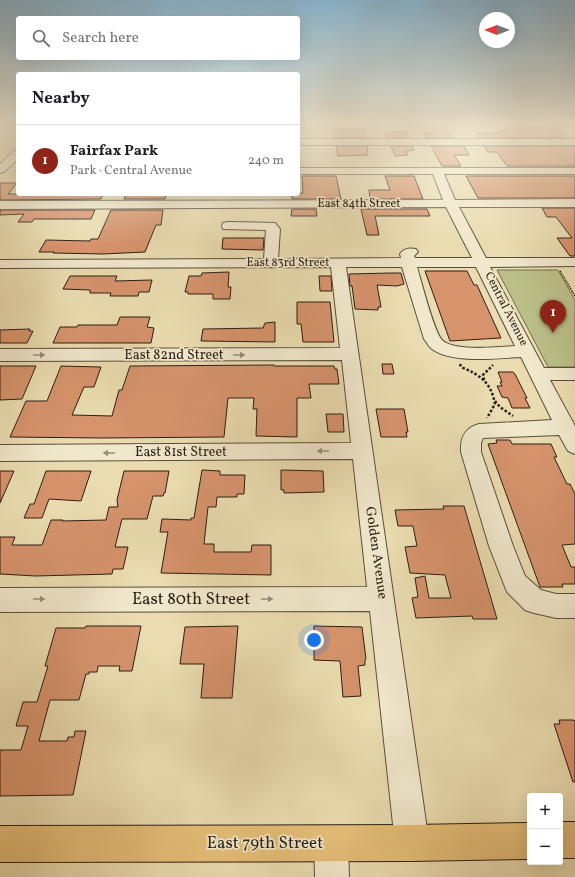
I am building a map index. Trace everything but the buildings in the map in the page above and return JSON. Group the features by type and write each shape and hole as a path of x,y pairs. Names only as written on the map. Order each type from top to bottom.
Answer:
{"main road":[{"path":"563,840 575,840"},
{"name":"East 79th Street","path":"0,844 331,860 412,843 527,841"}],"street":[{"path":"0,171 8,163"},
{"path":"0,171 13,172"},
{"path":"300,171 575,171"},
{"name":"Central Avenue","path":"437,171 451,204 479,256 570,437"},
{"name":"East 84th Street","path":"0,205 575,203"},
{"path":"228,226 270,226 272,229 271,263"},
{"name":"East 83rd Street","path":"5,264 408,262 479,256 569,267"},
{"path":"408,262 436,344 446,350 462,352 527,351"},
{"name":"Golden Avenue","path":"338,263 348,354 382,599 412,843"},
{"path":"0,278 5,264"},
{"name":"East 82nd Street","path":"0,356 348,354"},
{"path":"538,374 575,374"},
{"path":"570,437 479,432 472,436 470,440 471,452 501,546 516,584 534,601 556,606 575,606"},
{"name":"East 81st Street","path":"0,453 362,451"},
{"name":"East 80th Street","path":"0,600 382,599"}],"path":[{"path":"569,267 575,296"},
{"path":"458,360 461,367 478,374 484,380 494,399 495,404 487,417 480,420"},
{"path":"484,380 483,375 494,364"}],"green space":[{"path":"497,270 558,270 575,300 575,367 548,367"}],"place":[{"name":"Fairfax Park","path":"553,333"}]}
